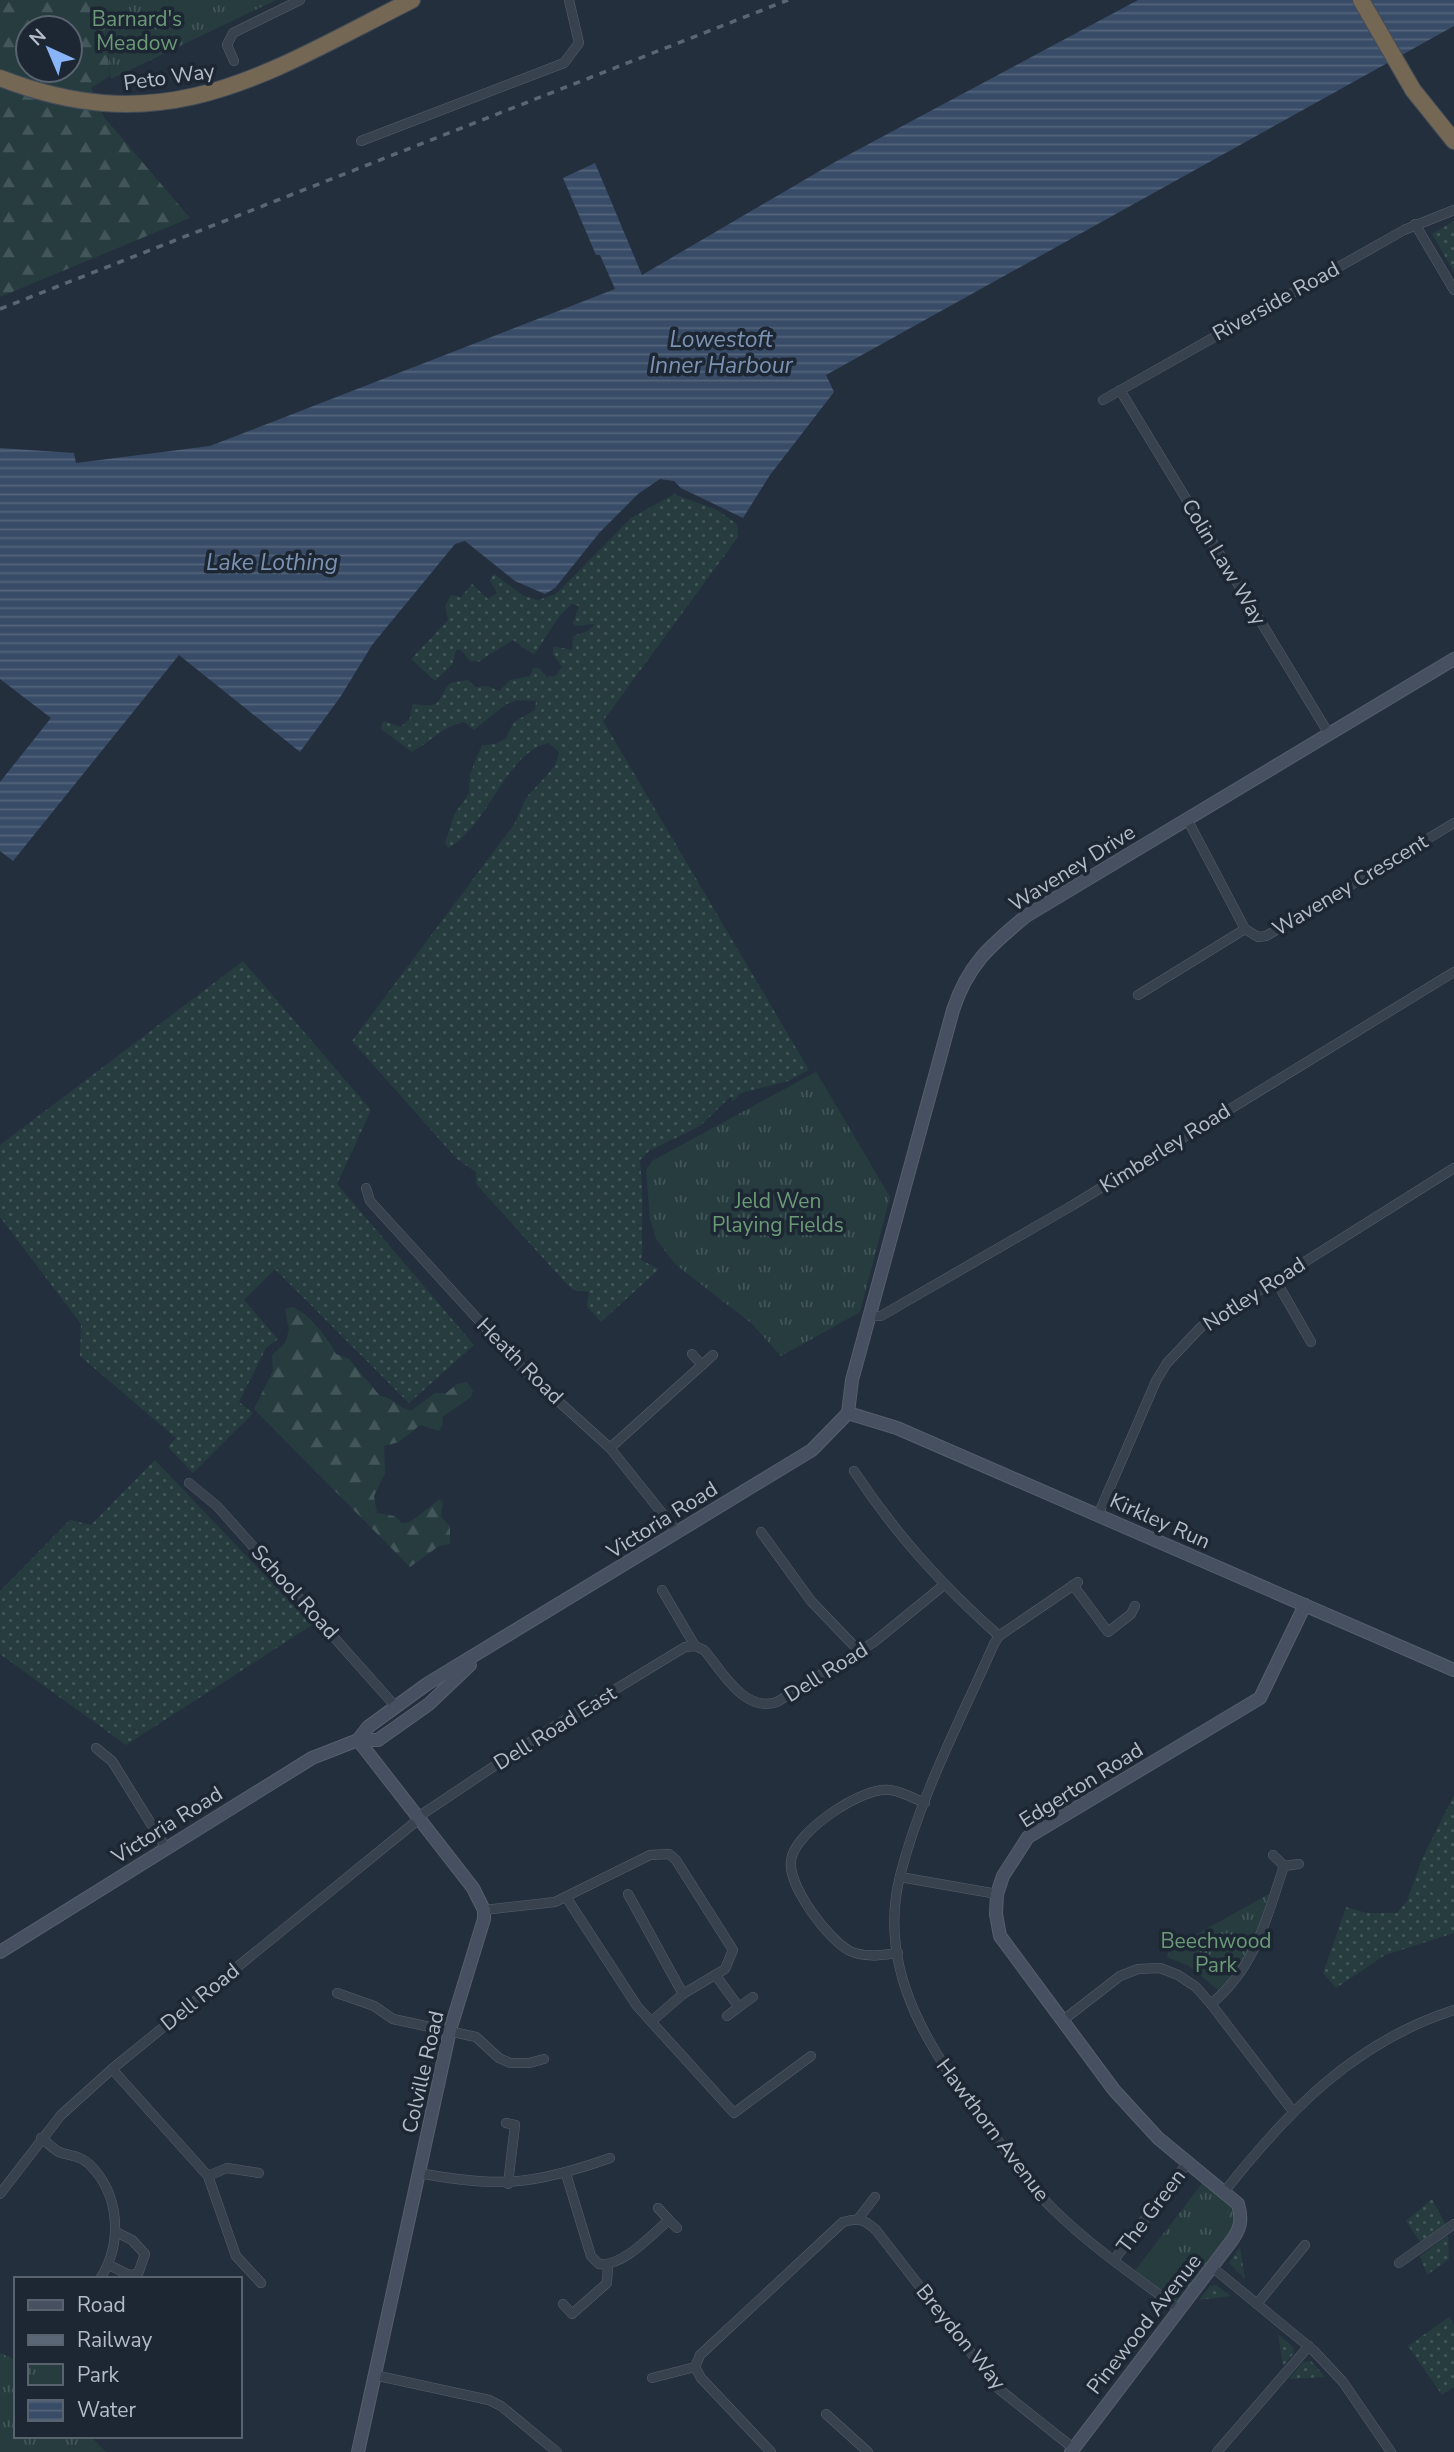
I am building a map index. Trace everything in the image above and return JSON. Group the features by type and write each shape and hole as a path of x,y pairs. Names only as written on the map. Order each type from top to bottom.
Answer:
{"highway":[{"name":"Peto Way","path":"0,78 41,94 78,102 143,106 172,102 226,90 412,0"},
{"path":"1361,0 1413,90 1454,141"}],"street":[{"path":"234,61 227,44 233,33 300,0"},
{"path":"361,141 564,63 579,43 569,0"},
{"name":"Riverside Road","path":"1103,400 1415,224 1454,211"},
{"path":"1415,224 1454,290"},
{"name":"Colin Law Way","path":"1120,390 1329,734"},
{"name":"Waveney Drive","path":"848,1413 852,1380 953,1010 969,971 979,957 1026,916 1454,660"},
{"name":"Waveney Crescent","path":"1187,819 1245,929 1258,937 1266,936 1454,823"},
{"name":"Waveney Crescent","path":"1138,995 1245,929"},
{"name":"Kimberley Road","path":"871,1316 881,1316 1073,1205 1454,972"},
{"name":"Notley Road","path":"1098,1515 1156,1381 1167,1363 1201,1327 1454,1168"},
{"name":"Heath Road","path":"366,1188 370,1201 524,1370 610,1448 678,1533"},
{"path":"1275,1279 1311,1342"},
{"path":"692,1354 702,1365"},
{"path":"610,1448 713,1355"},
{"name":"Kirkley Run","path":"848,1413 897,1428 1454,1670"},
{"name":"Victoria Road","path":"358,1740 368,1727 427,1684 812,1450 848,1413"},
{"path":"854,1471 906,1543 944,1585 999,1636 1076,1584 1108,1632 1131,1614 1135,1606"},
{"name":"School Road","path":"188,1483 217,1506 396,1707"},
{"path":"761,1532 804,1592 859,1651"},
{"name":"Dell Road","path":"662,1590 695,1646 704,1650 742,1696 764,1706 777,1702 859,1651 944,1585"},
{"name":"Edgerton Road","path":"1242,2216 1238,2204 1144,2125 1062,2021 1000,1936 996,1914 997,1894 1003,1876 1028,1837 1260,1698 1305,1605"},
{"name":"Hawthorn Avenue","path":"999,1636 925,1803 900,1877 896,1910 900,1975 913,2011 941,2065 1028,2181 1054,2209 1114,2260 1179,2309"},
{"name":"Dell Road East","path":"418,1818 545,1732 685,1647 695,1646"},
{"name":"Victoria Road","path":"0,1952 312,1758 358,1740 377,1740 429,1704 488,1649"},
{"path":"358,1740 473,1888 484,1910 545,1905 650,1855 669,1854 676,1860 733,1950 725,1969 683,1994 653,2020"},
{"path":"96,1748 112,1761 166,1848"},
{"path":"898,1952 872,1957 850,1951 838,1941 800,1895 791,1878 790,1861 795,1846 807,1831 860,1797 890,1790 925,1803"},
{"name":"Dell Road","path":"0,2193 61,2115 112,2069 418,1818"},
{"path":"1273,1855 1284,1866"},
{"path":"1284,1866 1299,1864"},
{"path":"1211,2004 1234,1985 1250,1959 1284,1866"},
{"path":"900,1877 997,1894"},
{"path":"628,1894 683,1994"},
{"path":"566,1897 627,1993 734,2113 811,2056"},
{"name":"Colville Road","path":"358,2452 450,2030 482,1928 484,1910"},
{"path":"1062,2021 1120,1976 1138,1969 1160,1968 1178,1975 1196,1987 1292,2110"},
{"path":"716,1976 739,2007"},
{"path":"337,1993 374,2006 393,2019 476,2037 499,2058 510,2063 529,2063 544,2059"},
{"path":"727,2016 753,1997"},
{"path":"1224,2192 1292,2110 1367,2050 1400,2032 1454,2010"},
{"path":"112,2069 208,2176 236,2256 261,2283"},
{"path":"508,2184 515,2125"},
{"path":"41,2138 59,2152 88,2162 114,2203 116,2232 109,2265 101,2277"},
{"path":"419,2173 465,2182 508,2184 566,2174 610,2158"},
{"name":"The Green","path":"1114,2260 1188,2162"},
{"path":"208,2176 227,2168 259,2173"},
{"path":"566,2174 591,2256 599,2264 608,2265 669,2220"},
{"path":"652,2378 695,2367 701,2356 843,2222 858,2219 875,2197"},
{"path":"658,2208 677,2228"},
{"name":"Pinewood Avenue","path":"1072,2450 1239,2231 1242,2216"},
{"name":"Breydon Way","path":"858,2219 864,2220 876,2230 999,2389 1072,2450"},
{"path":"1399,2263 1454,2224"},
{"path":"109,2265 130,2275 138,2274 145,2263 145,2253 132,2240 116,2232"},
{"path":"1257,2304 1305,2245"},
{"path":"563,2304 572,2314 607,2283 608,2265"},
{"path":"1212,2267 1308,2346 1343,2382 1391,2452"},
{"path":"1217,2452 1308,2346"},
{"path":"695,2367 701,2378 771,2452"},
{"path":"374,2375 489,2400 501,2406 557,2452"},
{"path":"826,2414 867,2452"}],"green space":[{"path":"0,0 102,0 110,76 91,88 104,117 190,218 0,297"},
{"name":"Barnard's Meadow","path":"102,0 276,0 111,79"},
{"path":"150,0 229,0 165,30"},
{"path":"1454,221 1454,272 1432,234"},
{"path":"674,494 717,510 737,524 738,537 603,721 809,1070 788,1081 741,1093 732,1102 732,1097 729,1098 700,1126 649,1151 640,1160 641,1260 659,1269 601,1322 587,1306 589,1292 573,1290 563,1280 476,1184 476,1172 457,1159 352,1041 515,823 526,798 555,766 559,752 549,743 534,749 521,760 475,824 448,848 445,843 454,815 469,793 470,774 482,745 496,744 506,738 514,722 535,710 536,701 518,700 506,704 474,730 464,722 456,724 412,752 381,729 383,721 401,727 410,718 413,704 435,704 450,683 468,680 476,687 487,686 499,691 510,680 530,676 533,668 539,668 547,677 555,676 562,667 553,654 553,646 572,650 573,636 588,631 595,624 576,626 573,623 579,606 572,604 556,621 534,655 513,640 478,662 470,661 460,649 456,650 452,665 435,681 411,659 448,620 445,606 451,595 461,597 472,584 488,599 497,593 490,580 494,574 524,596 538,600 556,594 631,518"},
{"path":"243,961 371,1110 337,1184 474,1345 409,1403 275,1269 244,1300 278,1339 266,1348 239,1402 253,1413 193,1473 168,1447 176,1438 80,1356 81,1324 0,1217 0,1145"},
{"name":"Jeld Wen Playing Fields","path":"814,1068 890,1197 860,1312 781,1356 751,1323 675,1264 656,1239 650,1219 646,1170 652,1161 816,1072"},
{"path":"292,1307 311,1320 336,1354 349,1359 380,1396 389,1398 403,1408 412,1410 435,1393 446,1393 457,1384 467,1382 473,1391 471,1397 442,1417 443,1424 439,1431 420,1425 399,1442 384,1446 385,1473 374,1496 377,1513 394,1516 402,1523 410,1522 440,1499 443,1502 441,1517 450,1526 450,1544 439,1546 410,1567 254,1409 273,1371 272,1355 285,1343 289,1330 285,1309"},
{"path":"155,1460 312,1625 126,1745 0,1654 0,1591 70,1520 91,1525"},
{"path":"1454,1795 1454,1933 1385,1955 1336,1988 1323,1973 1346,1907 1366,1913 1397,1913 1407,1901 1422,1859"},
{"path":"1438,1879 1444,1881 1444,1893 1438,1895 1432,1893 1430,1887 1432,1881"},
{"name":"Beechwood Park","path":"1269,1894 1256,1934 1244,1958 1237,1970 1218,1990 1189,1966 1167,1957 1170,1949"},
{"path":"1204,2181 1234,2205 1235,2230 1177,2306 1133,2273"},
{"path":"1432,2199 1446,2225 1421,2243 1406,2221"},
{"path":"1214,2201 1224,2205 1228,2215 1224,2225 1214,2229 1204,2225 1200,2215 1204,2205"},
{"path":"1448,2235 1449,2259 1427,2275 1420,2256"},
{"path":"1240,2247 1245,2279 1229,2263"},
{"path":"1162,2249 1172,2253 1176,2263 1172,2273 1162,2277 1152,2273 1148,2263 1152,2253"},
{"path":"1216,2285 1231,2296 1199,2300 1210,2286"},
{"path":"1449,2317 1454,2325 1454,2387 1442,2395 1408,2346"},
{"path":"1278,2334 1293,2347 1294,2353 1283,2366"},
{"path":"0,2353 14,2359 14,2438 92,2438 106,2452 0,2452"},
{"path":"1311,2361 1325,2377 1289,2379 1303,2362"}],"water":[{"path":"1138,0 1454,0 1454,26 826,375 834,392 770,475 743,518 681,488 674,481 660,479 638,494 600,532 555,588 545,594 515,581 465,541 455,544 372,645 341,696 300,752 179,655 13,861 0,851 0,782 51,718 0,679 0,448 74,453 76,463 210,446 615,289 600,255 596,255 563,178 595,163 642,275 835,162"}],"railway":[{"path":"0,309 788,0"}],"water label":[{"name":"Lowestoft Inner Harbour","path":"721,352"},
{"name":"Lake Lothing","path":"272,562"}]}
